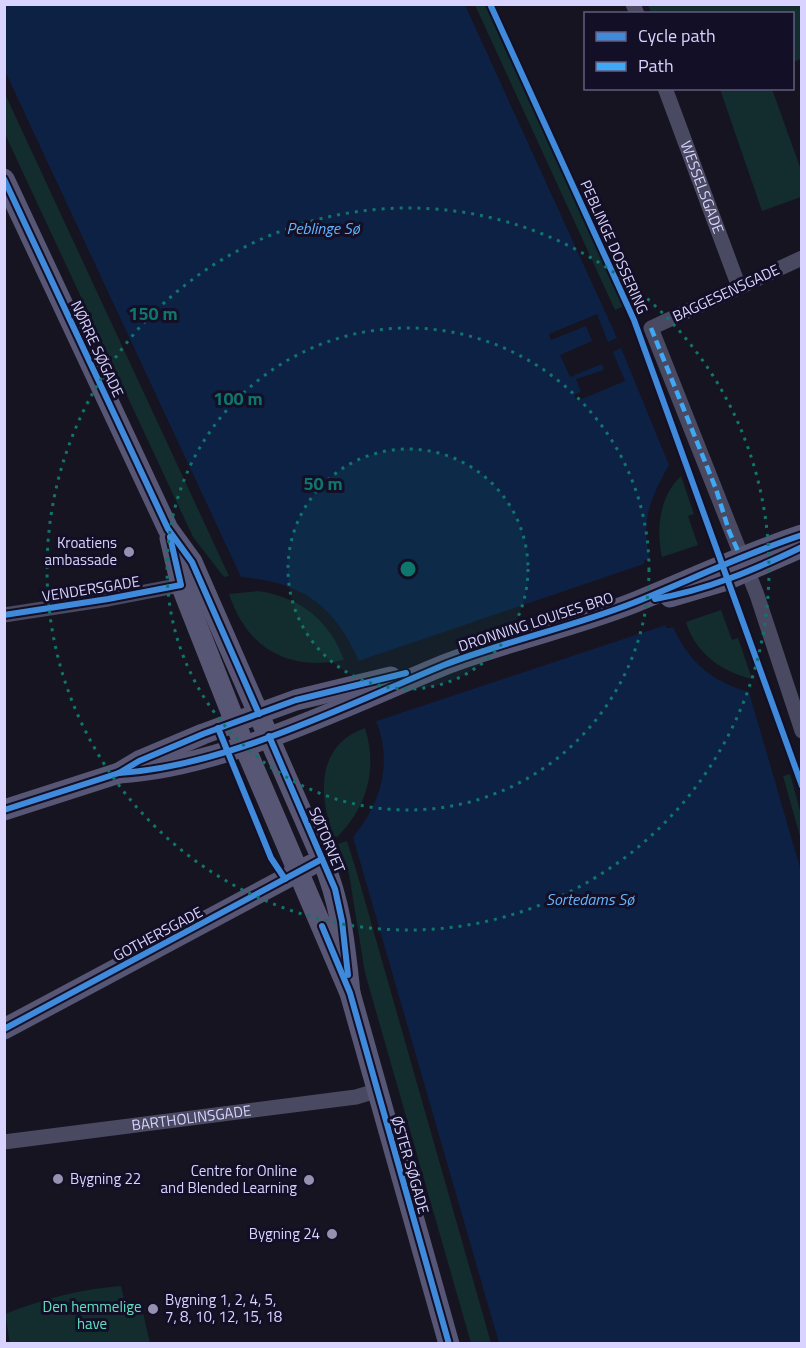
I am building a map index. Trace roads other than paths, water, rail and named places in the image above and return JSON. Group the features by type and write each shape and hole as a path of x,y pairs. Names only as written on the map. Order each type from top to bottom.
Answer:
{"street":[{"name":"WESSELSGADE","path":"666,90 739,287"},
{"name":"NØRRE SØGADE","path":"4,179 168,529"},
{"name":"BAGGESENSGADE","path":"651,328 801,258"},
{"name":"PEBLINGE DOSSERING","path":"651,328 744,564 801,731"},
{"path":"168,529 181,585 235,723 350,993"},
{"name":"SØTORVET","path":"168,529 192,562 335,889 342,921 350,993"},
{"path":"744,564 801,535"},
{"path":"744,564 801,547"},
{"name":"DRONNING LOUISES BRO","path":"119,773 157,771 244,745 447,664 633,603 686,594 744,564"},
{"name":"VENDERSGADE","path":"4,615 98,601 181,585"},
{"name":"DRONNING LOUISES BRO","path":"119,773 139,761 235,723 320,693 447,664"},
{"path":"4,810 119,773"},
{"name":"GOTHERSGADE","path":"4,1029 322,859"},
{"name":"ØSTER SØGADE","path":"350,993 449,1344"},
{"name":"BARTHOLINSGADE","path":"4,1142 356,1097 376,1090"}],"water":[{"name":"Peblinge Sø","path":"4,5 465,5 617,338 669,465 649,510 646,533 650,559 644,561 645,564 359,661 339,625 314,600 282,584 241,577 5,71"},
{"name":"Sortedams Sø","path":"665,625 667,628 673,627 686,651 703,669 724,683 749,692 801,871 801,1343 499,1343 353,837 371,811 384,767 384,752 376,721"}],"place":[{"name":"Kroatiens ambassade","path":"129,552"},
{"name":"Bygning 22","path":"58,1179"},
{"name":"Centre for Online and Blended Learning","path":"309,1180"},
{"name":"Bygning 24","path":"332,1234"},
{"name":"Bygning 1, 2, 4, 5, 7, 8, 10, 12, 15, 18","path":"153,1309"}],"park label":[{"name":"Den hemmelige have","path":"92,1316"}]}
